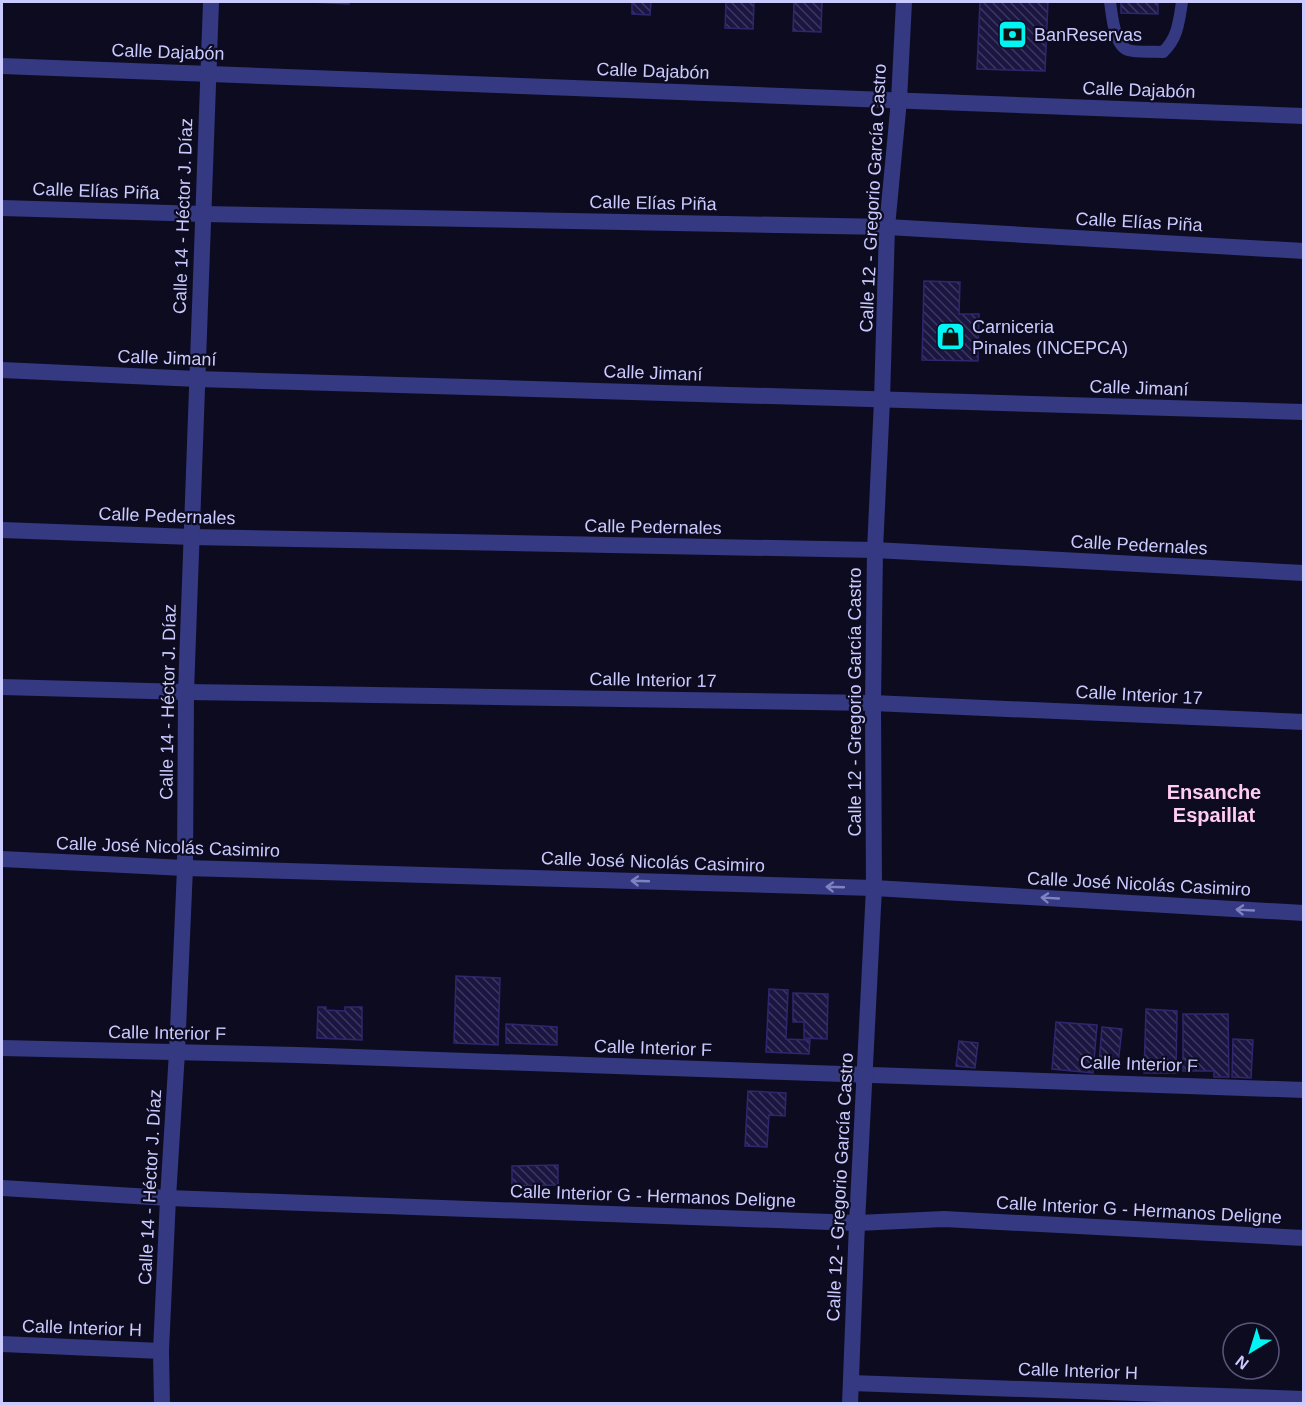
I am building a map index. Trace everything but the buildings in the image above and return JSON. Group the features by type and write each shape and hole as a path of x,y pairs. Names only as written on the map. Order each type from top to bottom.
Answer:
{"street":[{"name":"Calle 14 - Héctor J. Díaz","path":"162,1404 161,1351 185,868 186,692 211,2"},
{"name":"Calle 12 - Gregorio García Castro","path":"850,1404 874,888 875,550 887,226 899,100 904,2"},
{"name":"Calle Dajabón","path":"2,66 1304,117"},
{"name":"Calle Elías Piña","path":"2,208 203,214 887,226 1304,251"},
{"name":"Calle Jimaní","path":"2,370 197,379 1304,412"},
{"name":"Calle Pedernales","path":"2,530 192,537 875,550 1304,573"},
{"name":"Calle Interior 17","path":"2,687 873,703 1304,722"},
{"name":"Calle José Nicolás Casimiro","path":"2,859 185,868 874,888 1304,913"},
{"name":"Calle Interior F","path":"2,1048 864,1074 1304,1090"},
{"name":"Calle Interior G - Hermanos Deligne","path":"2,1188 168,1198 857,1222 944,1219 1304,1238"},
{"name":"Calle Interior H","path":"2,1344 161,1351"},
{"name":"Calle Interior H","path":"851,1383 1304,1398"}],"lane":[{"path":"1110,2 1119,43 1127,50 1163,52 1171,45 1179,26 1182,2"}],"place":[{"name":"BanReservas","path":"1013,35"},
{"name":"Carniceria Pinales (INCEPCA)","path":"951,337"}],"district":[{"name":"Ensanche Espaillat","path":"1214,804"}]}
